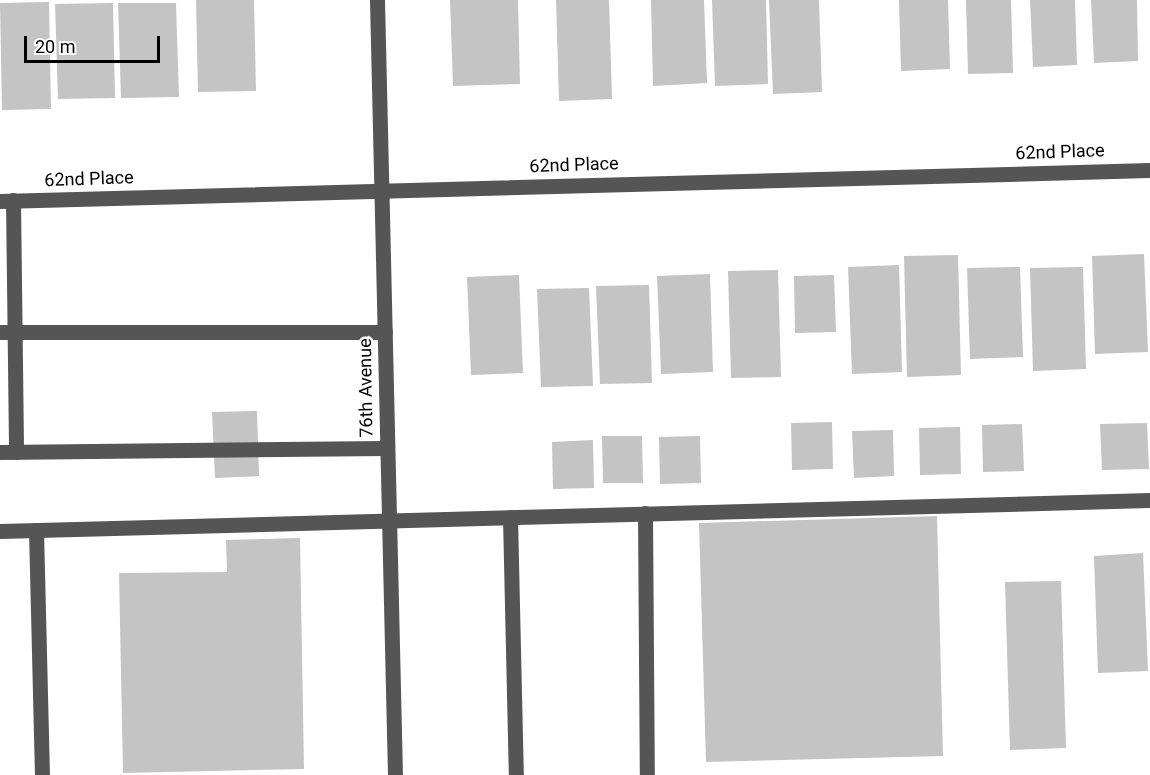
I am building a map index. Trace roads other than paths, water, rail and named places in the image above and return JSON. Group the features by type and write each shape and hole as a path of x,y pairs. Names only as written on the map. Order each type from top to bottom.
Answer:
{"street":[{"name":"76th Avenue","path":"377,0 395,775"},
{"name":"62nd Place","path":"6,200 1150,170"},
{"path":"6,200 7,332 16,452"},
{"path":"7,332 385,332"},
{"path":"0,452 387,448"},
{"path":"0,531 1150,500"},
{"path":"645,513 647,775"},
{"path":"510,517 516,775"},
{"path":"36,530 42,775"}]}
